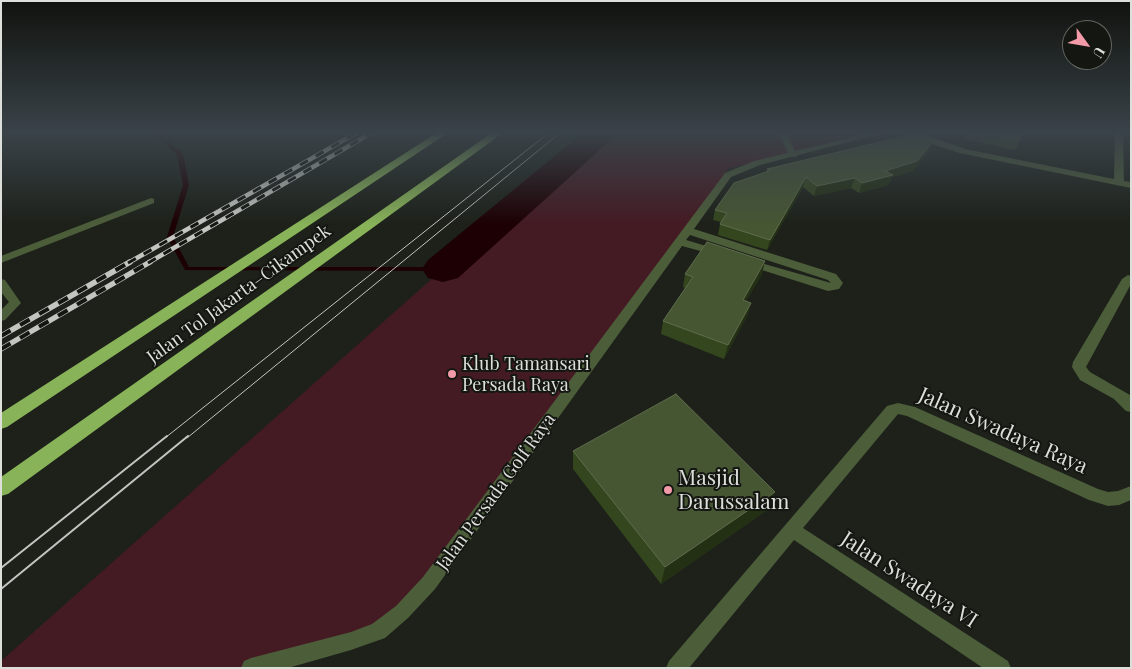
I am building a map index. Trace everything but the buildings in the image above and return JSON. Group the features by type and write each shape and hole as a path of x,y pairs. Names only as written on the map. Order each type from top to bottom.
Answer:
{"highway":[{"name":"Jalan Tol Jakarta–Cikampek","path":"1,422 396,163"},
{"name":"Jalan Tol Jakarta–Cikampek","path":"1,488 456,163"}],"street":[{"name":"Jalan Persada Golf Raya","path":"251,668 351,641 378,631 402,612 429,583 728,174 756,163"},
{"path":"1024,163 1131,185"},
{"path":"1118,163 1118,182"},
{"path":"1,260 151,201"},
{"path":"684,236 832,277 837,283 835,286 828,287 684,236"},
{"path":"1128,279 1080,362 1079,367 1085,376 1125,399 1131,407"},
{"path":"1,283 16,303 1,317"},
{"name":"Jalan Swadaya Raya","path":"676,668 886,414 898,408 910,411 1095,495 1108,499 1119,498 1131,493"},
{"name":"Jalan Swadaya VI","path":"791,529 1001,668"}],"shaded area":[{"name":"Klub Tamansari Persada Raya","path":"566,163 753,163 729,168 429,583 389,622 247,668 1,668 1,661 443,269"}],"waterway":[{"path":"182,163 186,185 170,237 187,269 443,269"},
{"path":"443,269 566,163"}],"tram line":[{"path":"165,438 511,163"},
{"path":"187,438 523,163"},
{"path":"1,568 167,436"},
{"path":"1,589 188,436"}],"railway":[{"path":"128,263 303,163"},
{"path":"148,263 319,163"},
{"path":"1,336 130,262"},
{"path":"1,349 150,262"}],"place":[{"name":"Klub Tamansari Persada Raya","path":"452,374"},
{"name":"Masjid Darussalam","path":"668,490"}]}
